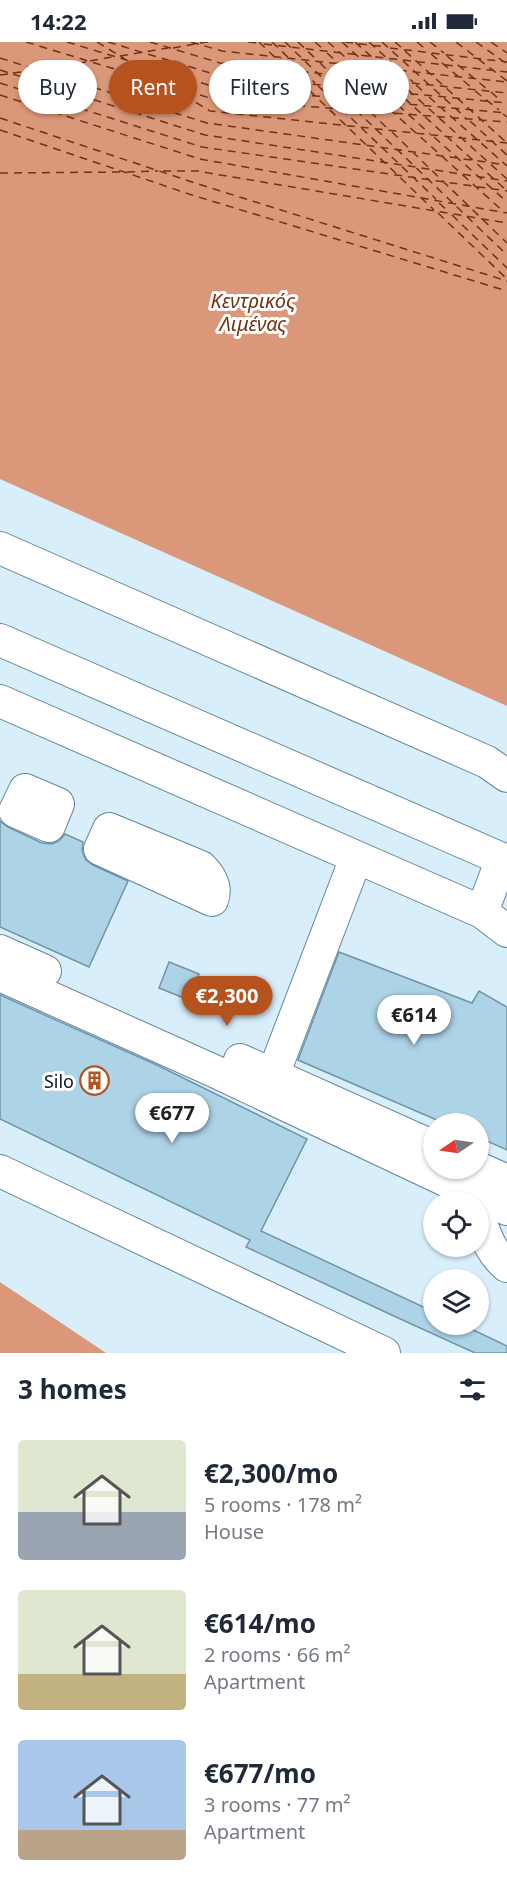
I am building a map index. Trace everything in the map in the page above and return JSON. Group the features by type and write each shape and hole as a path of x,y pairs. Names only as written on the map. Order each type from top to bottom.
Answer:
{"street":[{"path":"0,548 487,762 507,776"},
{"path":"0,640 504,858 482,912"},
{"path":"0,701 482,912 507,931"},
{"path":"273,1075 356,858"},
{"path":"0,951 273,1075 423,1156"},
{"path":"0,975 214,1071 423,1156"},
{"path":"0,1171 384,1353"},
{"path":"489,1173 507,1181"},
{"path":"460,1179 507,1209"},
{"path":"489,1225 507,1237"},
{"path":"489,1246 498,1259 507,1266"}],"water":[{"name":"Κεντρικός Λιμένας","path":"0,42 507,42 507,706 0,479"},
{"path":"0,1282 106,1353 0,1353"}],"building":[{"path":"0,821 42,843 52,844 59,841 65,834 83,842 82,851 86,860 128,881 89,967 0,927"},
{"path":"339,952 472,1003 479,991 507,1007 507,1150 489,1142 489,1113 423,1114 298,1060"},
{"path":"169,962 199,974 189,1000 159,988"},
{"name":"Silo","path":"0,995 159,1066 307,1139 261,1231 423,1307 423,1329 246,1247 250,1240 0,1119"},
{"name":"Silo","path":"436,1335 484,1335 507,1346 507,1353 475,1353"}],"ferry route":[{"path":"26,42 213,99 507,122"},
{"path":"67,42 215,87 507,113"},
{"path":"97,42 125,59"},
{"path":"108,42 217,75 507,103"},
{"path":"150,42 220,63 507,93"},
{"path":"191,42 222,51 507,82"},
{"path":"200,43 208,42"},
{"path":"248,42 259,43"},
{"path":"259,42 434,210"},
{"path":"272,42 315,83"},
{"path":"285,42 507,255"},
{"path":"298,42 317,60"},
{"path":"315,42 323,49"},
{"path":"328,42 348,60"},
{"path":"342,42 506,190"},
{"path":"345,42 386,47"},
{"path":"355,42 375,60"},
{"path":"369,42 413,82"},
{"path":"382,42 466,118"},
{"path":"395,42 402,48"},
{"path":"417,42 428,51"},
{"path":"430,42 444,53"},
{"path":"456,42 507,81"},
{"path":"476,42 507,64"},
{"path":"491,42 507,53"},
{"path":"173,48 195,44"},
{"path":"264,44 507,72"},
{"path":"120,56 168,48"},
{"path":"390,48 507,62"},
{"path":"405,51 506,142"},
{"path":"327,53 504,212"},
{"path":"431,54 471,87"},
{"path":"447,56 487,89"},
{"path":"96,60 112,57"},
{"path":"0,58 207,123 507,165"},
{"path":"320,63 388,129"},
{"path":"0,70 205,135 507,181"},
{"path":"13,73 18,72"},
{"path":"0,75 9,74"},
{"path":"0,83 202,147 507,191"},
{"path":"416,85 426,94"},
{"path":"318,86 323,90"},
{"path":"409,91 507,179"},
{"path":"475,91 499,110"},
{"path":"491,92 501,101"},
{"path":"0,95 200,159 507,213"},
{"path":"429,97 507,166"},
{"path":"197,103 210,111 507,143"},
{"path":"347,114 436,199"},
{"path":"408,114 430,134"},
{"path":"503,114 507,117"},
{"path":"0,118 195,183 507,281"},
{"path":"470,121 507,155"},
{"path":"0,130 192,195 507,291"},
{"path":"392,132 507,243"},
{"path":"434,137 507,202"},
{"path":"127,172 158,171"},
{"path":"163,171 197,171 507,223"},
{"path":"0,173 122,172"},
{"path":"439,203 449,212"},
{"path":"438,213 507,279"},
{"path":"452,215 507,268"}],"place":[{"name":"Silo","path":"95,1081"}]}
